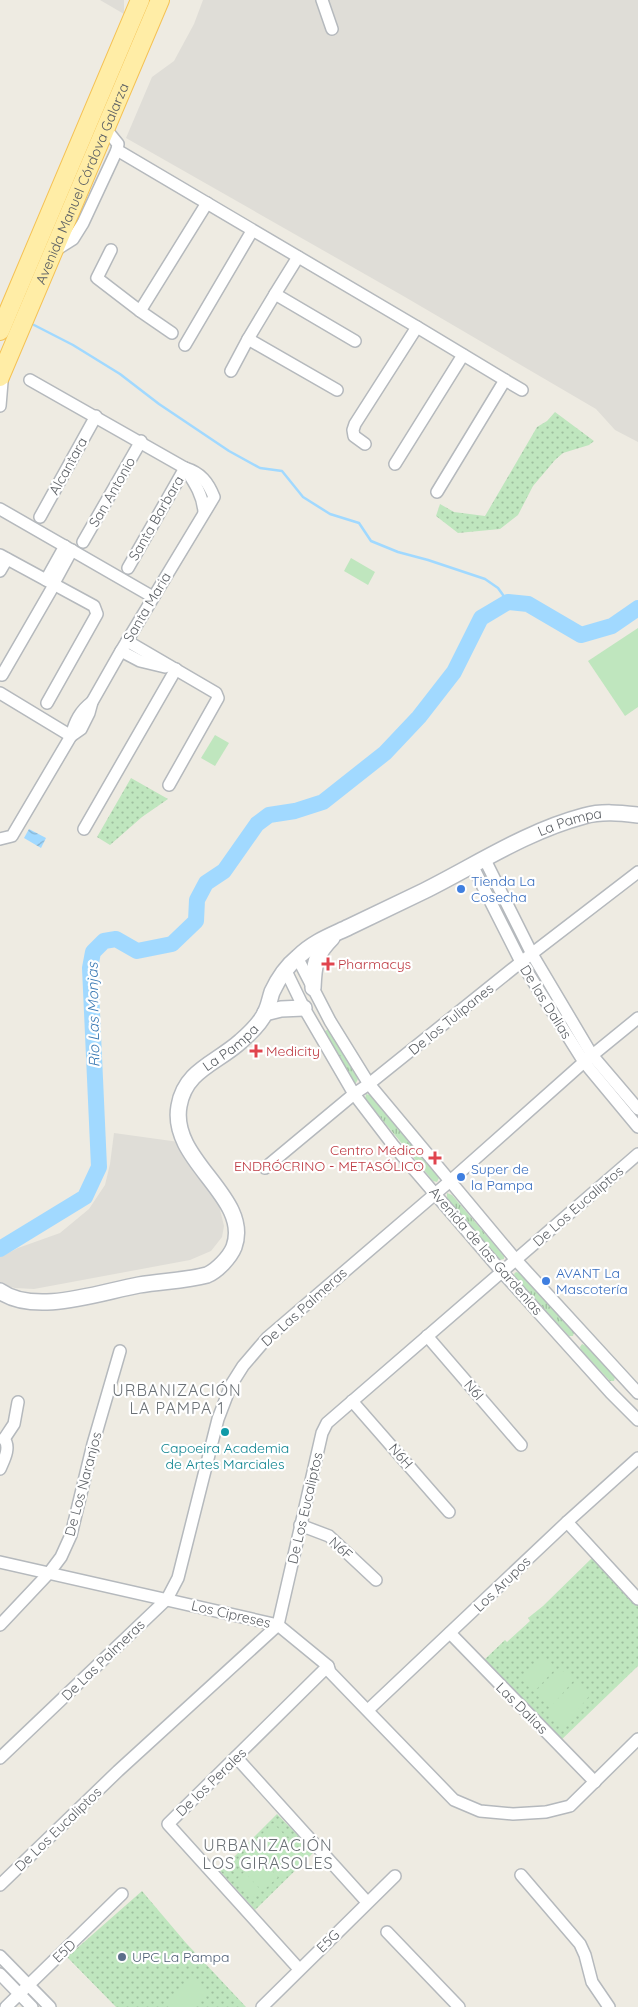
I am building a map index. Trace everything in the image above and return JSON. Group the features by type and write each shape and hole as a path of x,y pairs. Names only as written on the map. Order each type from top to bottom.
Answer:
{"main road":[{"name":"Avenida Manuel Córdova Galarza","path":"0,331 140,0"},
{"name":"Avenida Manuel Córdova Galarza","path":"2,372 160,0"}],"street":[{"path":"322,0 332,30"},
{"path":"54,251 73,239 83,223 117,150 118,144 105,128"},
{"path":"117,150 522,390"},
{"path":"140,311 207,203"},
{"path":"184,345 252,231"},
{"path":"111,250 97,278 172,333"},
{"path":"231,371 248,339 298,257"},
{"path":"275,294 356,341"},
{"path":"364,444 354,436 355,424 417,327"},
{"path":"248,339 337,390"},
{"path":"395,464 463,355"},
{"name":"Avenida Manuel Córdova Galarza","path":"0,406 2,372"},
{"name":"Santa Maria","path":"0,840 12,836 71,736 74,724 82,710 92,702 153,596 214,497 203,477 30,380"},
{"path":"437,492 505,380"},
{"name":"Alcantara","path":"40,516 96,416"},
{"name":"San Antonio","path":"83,542 141,442"},
{"name":"Santa Maria","path":"185,468 196,486 204,505 204,512"},
{"name":"Santa Barbara","path":"128,568 185,468"},
{"path":"0,509 153,596"},
{"path":"2,675 68,548"},
{"path":"0,571 3,557 94,606 97,614 47,703"},
{"path":"127,641 216,693 218,698 169,786"},
{"path":"121,651 140,661 176,669"},
{"path":"84,829 176,669"},
{"path":"0,693 71,736"},
{"name":"La Pampa","path":"0,1291 8,1297 23,1302 64,1300 209,1274 223,1263 234,1248 236,1229 233,1215 181,1137 178,1108 183,1090 190,1080 203,1068 242,1041 265,1013 273,991 285,969 318,940 337,933 534,835 582,816 615,812 638,815"},
{"name":"De las Dalias","path":"478,862 532,954 588,1059 638,1109"},
{"name":"De las Dalias","path":"478,862 522,962 588,1059 638,1127"},
{"name":"De los Tulipanes","path":"265,1168 354,1094 638,872"},
{"path":"313,988 315,960 320,950 337,933"},
{"name":"Avenida de las Gardenias","path":"297,957 330,1021 369,1084 516,1260 638,1392"},
{"name":"Avenida de las Gardenias","path":"285,969 304,1008 354,1094 394,1145 502,1272 611,1393 638,1420"},
{"path":"265,1013 281,1009 304,1008"},
{"name":"De Las Palmeras","path":"0,1758 167,1599 178,1578 218,1419 231,1385 243,1366 267,1338 435,1192 449,1182 588,1059 638,1018"},
{"name":"De Los Eucaliptos","path":"0,1884 118,1771 278,1625 324,1428 352,1401 638,1154"},
{"name":"N6I","path":"427,1336 521,1445"},
{"path":"571,1349 586,1336"},
{"name":"De Los Naranjos","path":"0,1625 50,1573 61,1557 71,1535 93,1444 120,1351"},
{"path":"611,1393 625,1378"},
{"name":"N6H","path":"352,1401 449,1512"},
{"path":"0,1469 5,1458 7,1446 2,1438 14,1424 18,1402"},
{"name":"Los Arupos","path":"368,1710 567,1522 638,1458"},
{"path":"567,1522 638,1599"},
{"name":"N6F","path":"300,1525 329,1536 376,1580"},
{"name":"Los Cipreses","path":"0,1562 278,1625 328,1666 330,1672 454,1800 480,1811 513,1814 546,1812 570,1806 595,1782"},
{"name":"Las Dalias","path":"450,1633 595,1782"},
{"name":"De los Perales","path":"299,1969 168,1824 328,1666"},
{"path":"595,1782 638,1739"},
{"path":"236,1758 368,1902"},
{"path":"522,1875 580,1944 586,1955 592,1982 609,2007"},
{"name":"E5G","path":"262,2007 395,1876"},
{"name":"E5D","path":"6,2007 122,1894"},
{"path":"387,1932 459,2007"},
{"path":"0,1956 50,2007"},
{"path":"0,1974 32,2007"}],"shaded area":[{"path":"100,0 124,0 124,14"},
{"path":"203,0 638,0 638,442 615,430 596,409 405,297 126,138 152,77 174,61 194,24"},
{"path":"114,1133 179,1142 217,1197 224,1226 222,1237 211,1251 190,1260 34,1289 15,1288 0,1284 0,1257 18,1248 60,1233 89,1209 105,1185"}],"green space":[{"path":"555,412 594,441 589,445 563,453 555,460 533,486 518,515 500,529 458,533 436,516 440,504 454,512 485,516 537,427 547,421"},
{"path":"351,558 375,572 368,585 344,571"},
{"path":"638,628 638,707 625,716 588,661"},
{"path":"215,735 229,743 215,766 201,758"},
{"path":"131,778 168,799 142,817 110,845 97,837"},
{"path":"329,1029 358,1079 356,1083 354,1083 323,1032"},
{"path":"366,1094 370,1095 439,1178 437,1182 433,1181 365,1099"},
{"path":"447,1193 452,1195 504,1256 504,1259 499,1260 447,1199"},
{"path":"516,1272 520,1273 574,1332 573,1336 569,1336 515,1277 514,1274"},
{"path":"582,1344 615,1377 614,1381 610,1381 581,1350"},
{"path":"594,1556 638,1604 638,1666 558,1743 483,1661 505,1640 507,1642 530,1621 528,1618 543,1606"},
{"path":"543,1655 556,1668 534,1692 521,1679"},
{"path":"559,1668 574,1680 550,1708 537,1695"},
{"path":"576,1682 590,1695 563,1728 548,1714"},
{"path":"277,1814 314,1852 255,1910 220,1871"},
{"path":"273,1823 304,1855 280,1878 250,1846"},
{"path":"259,1857 278,1877 264,1890 245,1871"},
{"path":"244,1872 260,1889 251,1899 234,1882"},
{"path":"142,1891 186,1943 246,2007 116,2007 67,1957"},
{"path":"194,1978 207,1993 192,2007 169,2007 166,2003"}],"water":[{"path":"29,829 46,838 41,848 24,838"}],"waterway":[{"path":"34,325 73,345 120,374 159,404 229,451 260,468 282,471 303,497 330,514 359,523 371,541 398,552 485,579 498,588 508,602"},
{"name":"Rio Las Monjas","path":"0,1249 85,1197 99,1167 90,968 93,952 104,941 116,939 137,951 172,944 196,921 197,900 206,883 224,871 257,824 269,815 295,811 323,802 385,753 419,717 454,672 481,618 508,602 528,604 581,635 612,626 638,608"}],"place":[{"name":"Tienda La Cosecha","path":"461,889"},
{"name":"Pharmacys","path":"328,964"},
{"name":"Medicity","path":"256,1051"},
{"name":"Centro Médico ENDRÓCRINO - METASÓLICO","path":"435,1158"},
{"name":"Super de la Pampa","path":"461,1177"},
{"name":"AVANT La Mascotería","path":"546,1281"},
{"name":"Capoeira Academia de Artes Marciales","path":"225,1432"},
{"name":"UPC La Pampa","path":"122,1957"}],"district":[{"name":"URBANIZACIÓN LA PAMPA 1","path":"177,1399"},
{"name":"URBANIZACIÓN LOS GIRASOLES","path":"268,1854"}]}
